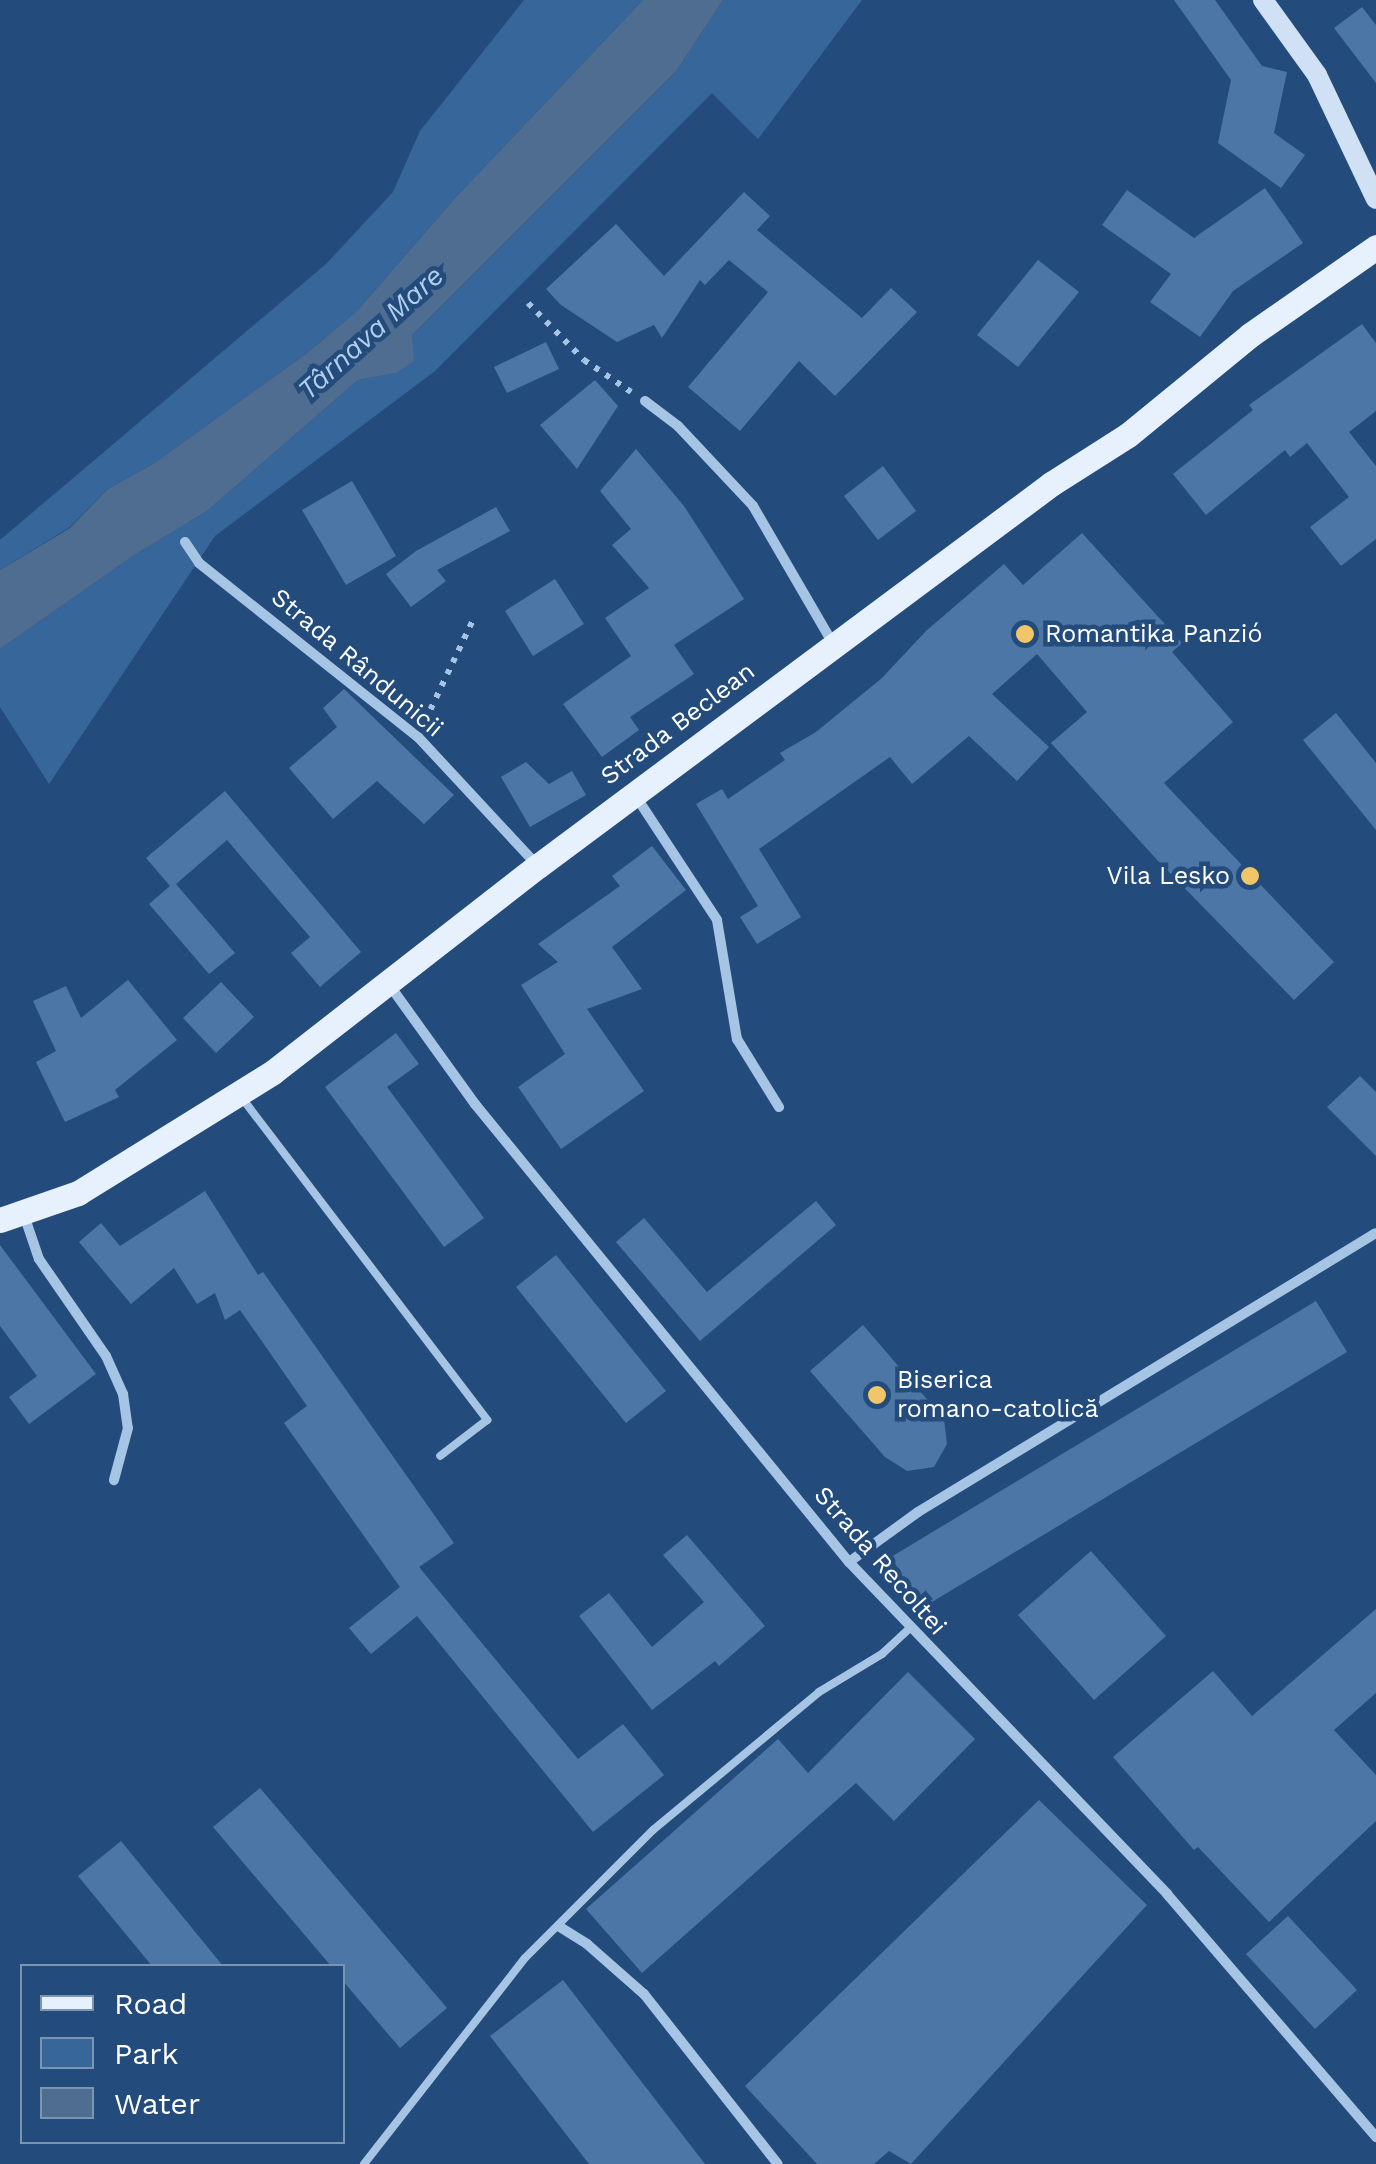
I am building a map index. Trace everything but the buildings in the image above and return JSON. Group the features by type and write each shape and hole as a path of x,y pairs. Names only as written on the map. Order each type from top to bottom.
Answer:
{"main road":[{"path":"1263,0 1316,76 1376,199"},
{"name":"Strada Beclean","path":"12,1218 78,1194 239,1094 1051,484 1128,435 1250,335 1376,247"}],"street":[{"path":"645,401 678,426 753,506 835,646"},
{"name":"Strada Rândunicii","path":"185,542 199,563 418,737 538,866"},
{"path":"634,794 718,920 737,1039 779,1107"},
{"name":"Strada Recoltei","path":"388,982 476,1104 849,1562 1167,1894 1376,2137"},
{"path":"12,1218 106,1356 123,1394 128,1428 114,1480"},
{"path":"849,1562 918,1512 1376,1233"},
{"path":"560,1927 587,1944 644,1994 778,2164"}],"lane":[{"path":"239,1094 487,1420 440,1456"},
{"path":"364,2164 525,1958 653,1830 818,1692 882,1654 910,1628"}],"path":[{"path":"528,303 584,360 645,401"},
{"path":"418,737 474,618"}],"green space":[{"path":"524,0 643,0 456,197 357,311 307,353 153,464 108,489 70,527 0,570 0,540 326,264 393,192 420,131"},
{"path":"723,0 862,0 758,139 712,93 435,371 215,536 49,784 0,707 0,649 133,556 207,511 358,380 396,373 412,335 677,70"}],"water":[{"name":"Târnava Mare","path":"643,0 723,0 677,70 412,335 414,361 396,373 358,380 207,511 133,556 0,649 0,570 70,528 108,489 153,464 307,353 357,311 456,197"}],"place":[{"name":"Romantika Panzió","path":"1025,634"},
{"name":"Vila Lesko","path":"1250,876"},
{"name":"Biserica romano-catolică","path":"877,1395"}]}
